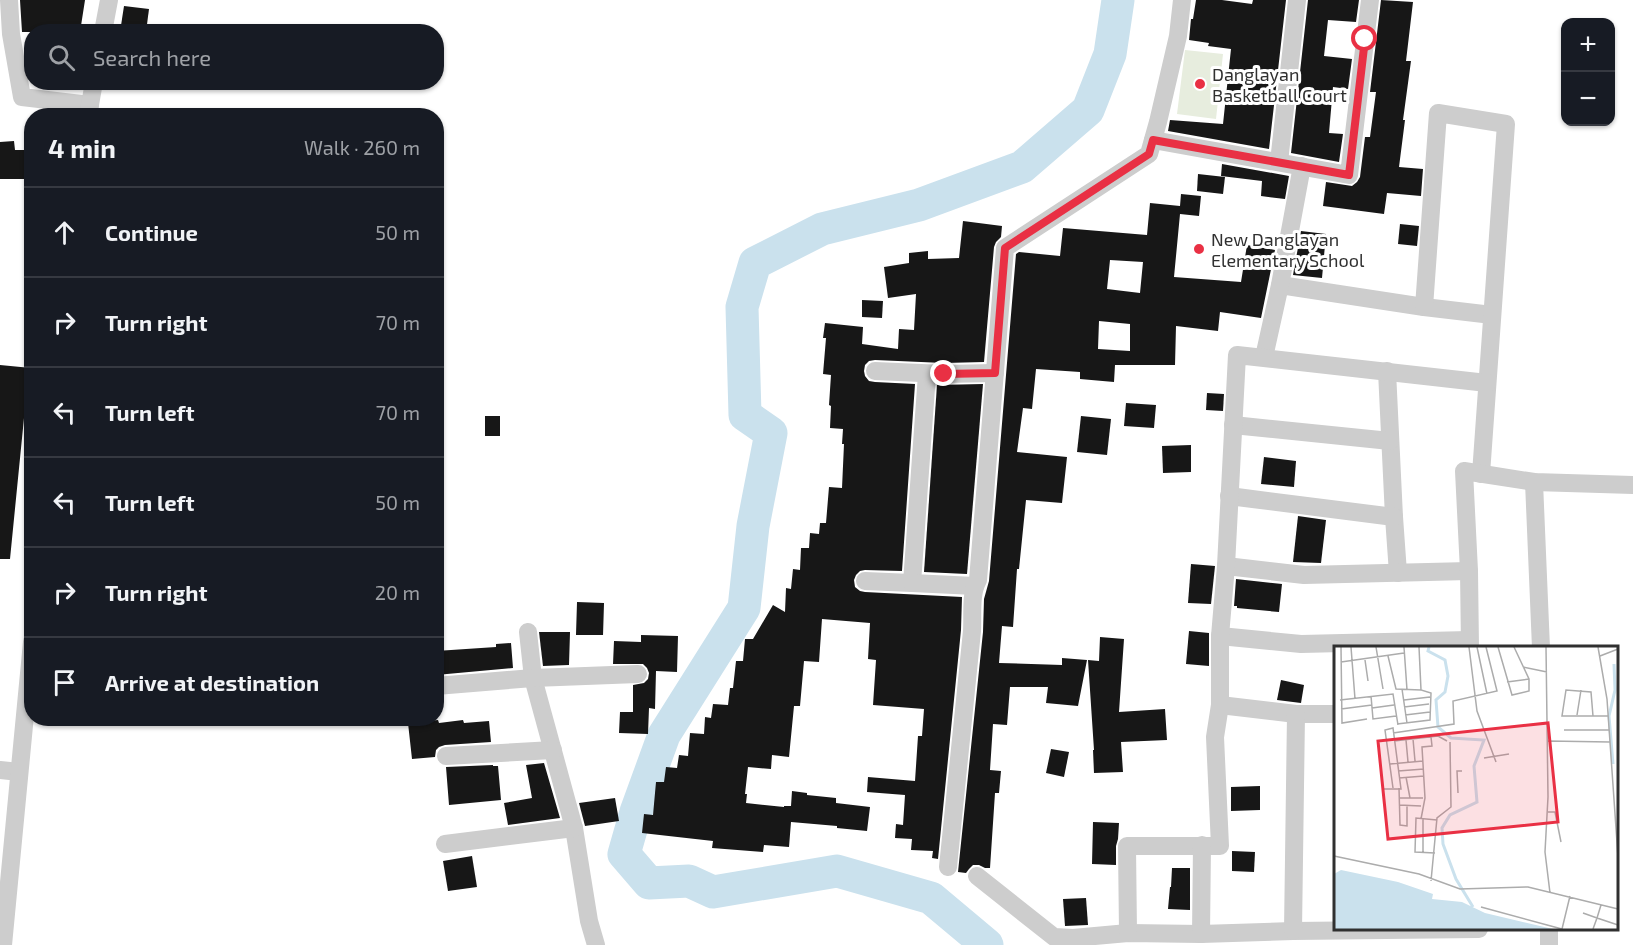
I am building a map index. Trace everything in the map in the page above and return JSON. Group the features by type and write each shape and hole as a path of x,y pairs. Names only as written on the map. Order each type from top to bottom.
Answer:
{"street":[{"path":"9,0 11,34 21,97 79,108"},
{"path":"104,24 109,0"},
{"path":"948,867 972,631 973,599 978,580 1005,248 1149,154 1178,36 1182,0"},
{"path":"1279,162 1297,0"},
{"path":"1153,140 1349,175 1370,0"},
{"path":"89,108 93,90"},
{"path":"1424,307 1438,112 1506,124 1480,474"},
{"path":"1263,357 1280,285 1302,166"},
{"path":"1280,285 1492,315"},
{"path":"1128,933 1127,846 1220,846 1215,737 1220,705 1220,636 1237,355 1487,383"},
{"path":"875,371 927,374 995,373"},
{"path":"1387,371 1398,573"},
{"path":"912,583 927,374"},
{"path":"1233,425 1390,441"},
{"path":"1220,636 1301,645 1469,644 1469,571 1464,471 1534,482 1633,485"},
{"path":"1534,482 1541,646"},
{"path":"1228,496 1394,517"},
{"path":"1226,566 1304,575 1469,571"},
{"path":"865,581 975,586"},
{"path":"528,632 533,678 574,828 589,921 596,945"},
{"path":"444,685 533,678 638,674"},
{"path":"1220,705 1296,714 1334,714"},
{"path":"1293,931 1296,714"},
{"path":"3,945 24,726"},
{"path":"446,756 553,750"},
{"path":"0,770 20,772"},
{"path":"445,844 574,828"},
{"path":"1201,934 1202,845"},
{"path":"977,876 1054,937 1074,941 1128,933 1201,934 1368,930 1479,934"}],"green space":[{"name":"Danglayan Basketball Court","path":"1185,50 1223,54 1216,119 1177,114"}],"building":[{"path":"20,0 85,0 81,24 24,24 24,32 22,32"},
{"path":"1196,0 1222,0 1252,4 1253,0 1286,0 1269,149 1168,131 1170,120 1223,124 1231,49 1208,46 1209,43 1189,40"},
{"path":"1308,0 1359,0 1356,22 1328,20 1324,56 1352,59 1348,89 1333,87 1329,133 1343,134 1339,162 1291,153"},
{"path":"1381,0 1413,2 1406,61 1411,61 1399,167 1423,169 1421,196 1387,193 1384,214 1323,206 1326,182 1352,186 1360,177 1365,137 1370,137 1376,92 1370,92"},
{"path":"124,6 149,9 147,24 121,24"},
{"path":"14,141 15,150 24,150 24,179 0,179 0,142"},
{"path":"1222,164 1289,176 1285,199 1261,196 1262,181 1221,176"},
{"path":"1198,174 1225,177 1223,194 1197,191"},
{"path":"1181,194 1201,196 1199,216 1180,214 1174,277 1241,282 1247,245 1275,250 1261,318 1220,312 1218,331 1176,326 1175,365 1115,365 1114,382 1080,379 1080,372 1036,369 1032,409 1023,408 1017,452 1067,457 1062,503 1026,500 1019,569 1017,569 1013,627 1002,626 999,663 1062,665 1062,658 1087,660 1078,706 1046,703 1048,687 1010,687 1007,725 993,724 990,770 1001,771 999,793 995,793 990,868 973,865 966,873 958,872 983,632 984,599 989,581 1016,254 1019,252 1060,256 1063,228 1147,235 1150,203 1180,206","holes":["1110,260 1143,262 1140,293 1107,289","1099,321 1130,324 1130,351 1098,349"]},
{"path":"963,221 1002,226 1001,237 994,247 984,362 875,360 865,365 865,376 869,381 915,384 902,571 865,570 860,571 854,580 855,587 865,592 962,597 961,630 938,859 932,858 933,851 911,850 912,839 895,838 896,824 903,825 905,795 867,792 868,777 915,781 918,736 922,736 924,709 873,705 876,660 868,659 870,623 822,619 819,662 804,661 800,706 794,706 789,757 772,755 771,769 748,767 745,794 747,794 746,803 784,807 791,806 792,791 836,798 836,803 870,807 867,831 791,822 789,847 764,845 763,852 712,848 713,841 642,833 644,814 653,815 656,782 664,782 666,767 677,768 679,755 688,756 690,733 704,734 705,717 711,718 713,704 728,705 730,688 733,688 736,661 743,661 745,639 753,639 773,605 785,612 786,588 791,589 793,569 800,570 801,548 809,548 810,533 819,534 820,523 826,523 829,487 842,488 843,429 830,428 831,375 823,374 825,323 863,327 862,344 898,349 899,329 914,330 916,294 888,298 884,267 909,263 909,253 928,251 928,259 959,258"},
{"path":"1400,224 1419,226 1417,246 1398,244"},
{"path":"1301,231 1326,234 1322,278 1293,275"},
{"path":"862,300 883,301 882,318 862,317"},
{"path":"0,365 24,367 24,418 10,559 0,559"},
{"path":"983,384 967,574 924,572 937,385"},
{"path":"1207,393 1224,394 1223,411 1206,410"},
{"path":"1126,403 1156,405 1154,428 1124,426"},
{"path":"485,416 500,416 500,436 485,436"},
{"path":"1081,416 1111,419 1107,455 1077,452"},
{"path":"1191,445 1191,472 1163,473 1162,446"},
{"path":"1264,457 1296,461 1294,487 1261,484"},
{"path":"1298,516 1326,520 1321,563 1293,562"},
{"path":"1191,564 1215,566 1211,604 1188,603"},
{"path":"1236,579 1282,584 1279,612 1234,606"},
{"path":"577,602 604,603 603,635 576,635"},
{"path":"1189,631 1209,633 1209,666 1186,664"},
{"path":"539,632 570,632 569,665 543,666"},
{"path":"641,635 678,636 677,672 656,671 655,709 649,708 648,734 619,733 620,712 633,712 633,685 644,683 649,673 643,664 613,664 614,641 641,642"},
{"path":"1100,637 1124,639 1119,712 1165,709 1167,740 1121,742 1123,772 1094,773 1088,660 1099,661"},
{"path":"511,643 513,668 444,674 444,650 496,647 496,644"},
{"path":"1281,680 1304,685 1301,703 1277,700"},
{"path":"463,720 464,723 489,721 491,742 445,745 436,750 435,757 412,759 408,726 444,726 444,722"},
{"path":"1051,749 1069,752 1064,777 1046,773"},
{"path":"544,763 560,818 508,825 504,803 532,798 526,765"},
{"path":"498,766 501,800 449,805 446,767"},
{"path":"1260,786 1260,810 1231,811 1231,787"},
{"path":"615,798 619,821 585,826 579,803"},
{"path":"1093,822 1119,823 1116,865 1092,864"},
{"path":"1232,851 1255,852 1254,872 1232,871"},
{"path":"472,856 477,887 448,891 443,861"},
{"path":"1172,868 1190,868 1190,910 1168,909"},
{"path":"1086,898 1088,925 1065,926 1063,899"}],"waterway":[{"path":"987,945 931,898 837,871 713,892 689,881 649,883 624,854 636,812 664,735 744,608 753,526 771,433 745,415 742,307 755,263 822,229 919,205 1022,167 1088,110 1110,54 1118,0"}],"place":[{"name":"Danglayan Basketball Court","path":"1200,84"},
{"name":"New Danglayan Elementary School","path":"1199,249"}],"route":[{"path":"944,374 995,373 1005,248 1149,154 1153,140 1349,175 1365,39"}]}
